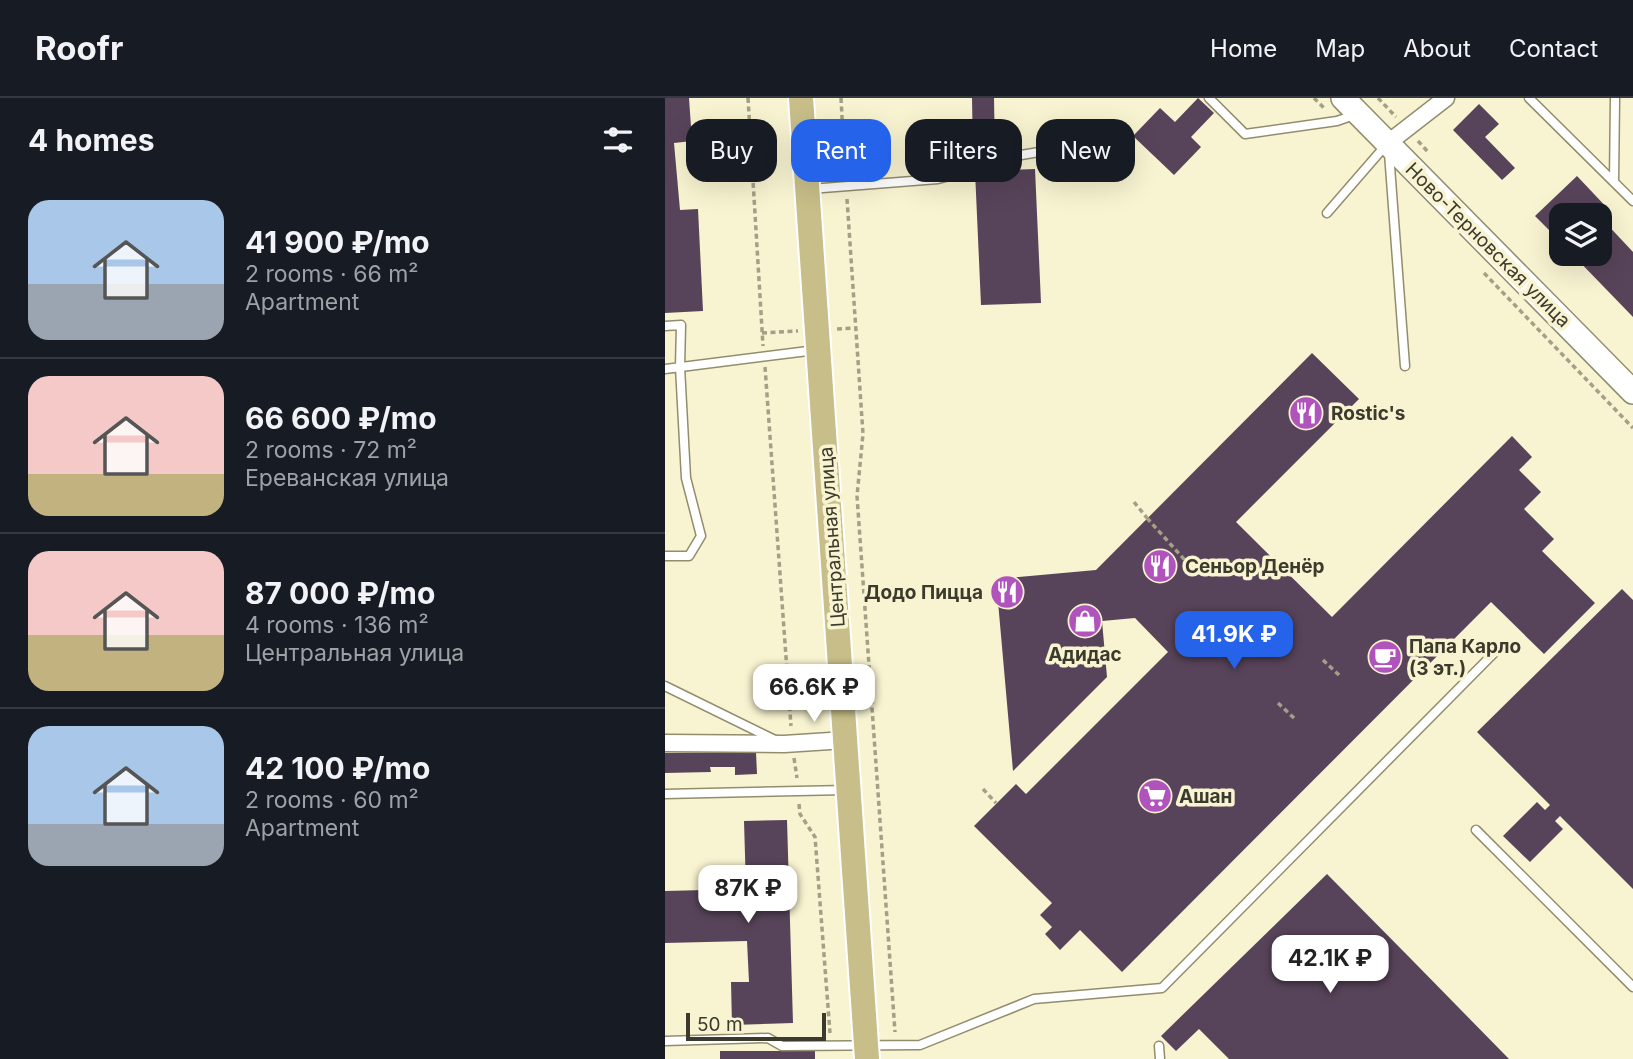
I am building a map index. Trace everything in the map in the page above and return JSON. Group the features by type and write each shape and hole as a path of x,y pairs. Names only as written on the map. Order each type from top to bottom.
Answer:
{"main road":[{"name":"Центральная улица","path":"801,98 867,1053"},
{"name":"Ново-Терновская улица","path":"1351,106 1633,392"}],"street":[{"path":"1388,143 1446,98"},
{"path":"665,743 788,744 846,740"}],"lane":[{"path":"1209,98 1245,134 1337,121 1351,106"},
{"path":"1529,98 1633,201"},
{"path":"1613,182 1615,98"},
{"path":"1327,213 1388,143"},
{"path":"1388,143 1405,366"},
{"path":"807,189 938,179 953,175 973,163 1036,152"},
{"path":"665,326 681,325 680,368 686,478 701,536 689,556 665,556"},
{"path":"665,369 819,349"},
{"path":"665,1041 768,1038 782,1046 831,1046 867,1053 896,1045 920,1045 1034,999 1162,988 1495,652"},
{"path":"665,686 788,744"},
{"path":"665,794 849,790"},
{"path":"1476,830 1633,986"},
{"path":"1159,1046 1160,1059"}],"path":[{"path":"748,98 788,744 800,814 815,837 831,1046"},
{"path":"841,98 863,434 857,496 896,1045"},
{"path":"1378,98 1407,128"},
{"path":"1134,502 1191,567"},
{"path":"1323,660 1340,676"},
{"path":"1278,703 1295,719"},
{"path":"983,789 996,803"}],"building":[{"path":"665,98 689,98 690,119 686,119 686,142 674,143 680,210 698,209 703,311 665,313"},
{"path":"972,98 994,98 994,119 972,119"},
{"path":"1198,98 1214,113 1191,137 1201,147 1174,175 1135,138 1135,134 1160,108 1175,122"},
{"path":"1479,104 1499,124 1485,137 1515,168 1502,180 1453,130"},
{"path":"1022,169 1035,169 1041,303 981,305 975,182 1022,182"},
{"path":"1577,176 1602,203 1549,203 1549,230 1535,216"},
{"path":"1612,230 1633,252 1633,317 1584,266 1612,266"},
{"path":"1312,353 1359,399 1236,522 1332,617 1512,436 1532,457 1519,470 1541,492 1524,509 1554,539 1542,551 1595,603 1544,654 1491,602 1122,972 1080,930 1060,950 1045,934 1052,927 1040,915 1052,903 974,826 1016,784 1026,794 1168,652 1135,618 1102,621 1107,677 1013,771 996,579 1096,570"},
{"path":"1622,589 1633,600 1633,889 1560,816 1555,821 1563,829 1530,862 1503,836 1537,802 1545,810 1550,805 1477,732"},
{"path":"756,752 757,774 735,775 735,767 710,767 711,772 665,773 665,753"},
{"path":"787,820 793,1023 732,1025 731,982 749,982 747,941 665,943 665,891 746,889 744,821"},
{"path":"1327,874 1509,1059 1229,1059 1199,1029 1176,1051 1161,1036"},
{"path":"720,1051 815,1051 815,1059 720,1059"}],"place":[{"name":"Rostic's","path":"1306,413"},
{"name":"Сеньор Денёр","path":"1160,566"},
{"name":"Додо Пицца","path":"1007,592"},
{"name":"Адидас","path":"1085,621"},
{"name":"Папа Карло (3 эт.)","path":"1385,657"},
{"name":"Ашан","path":"1155,796"}]}
